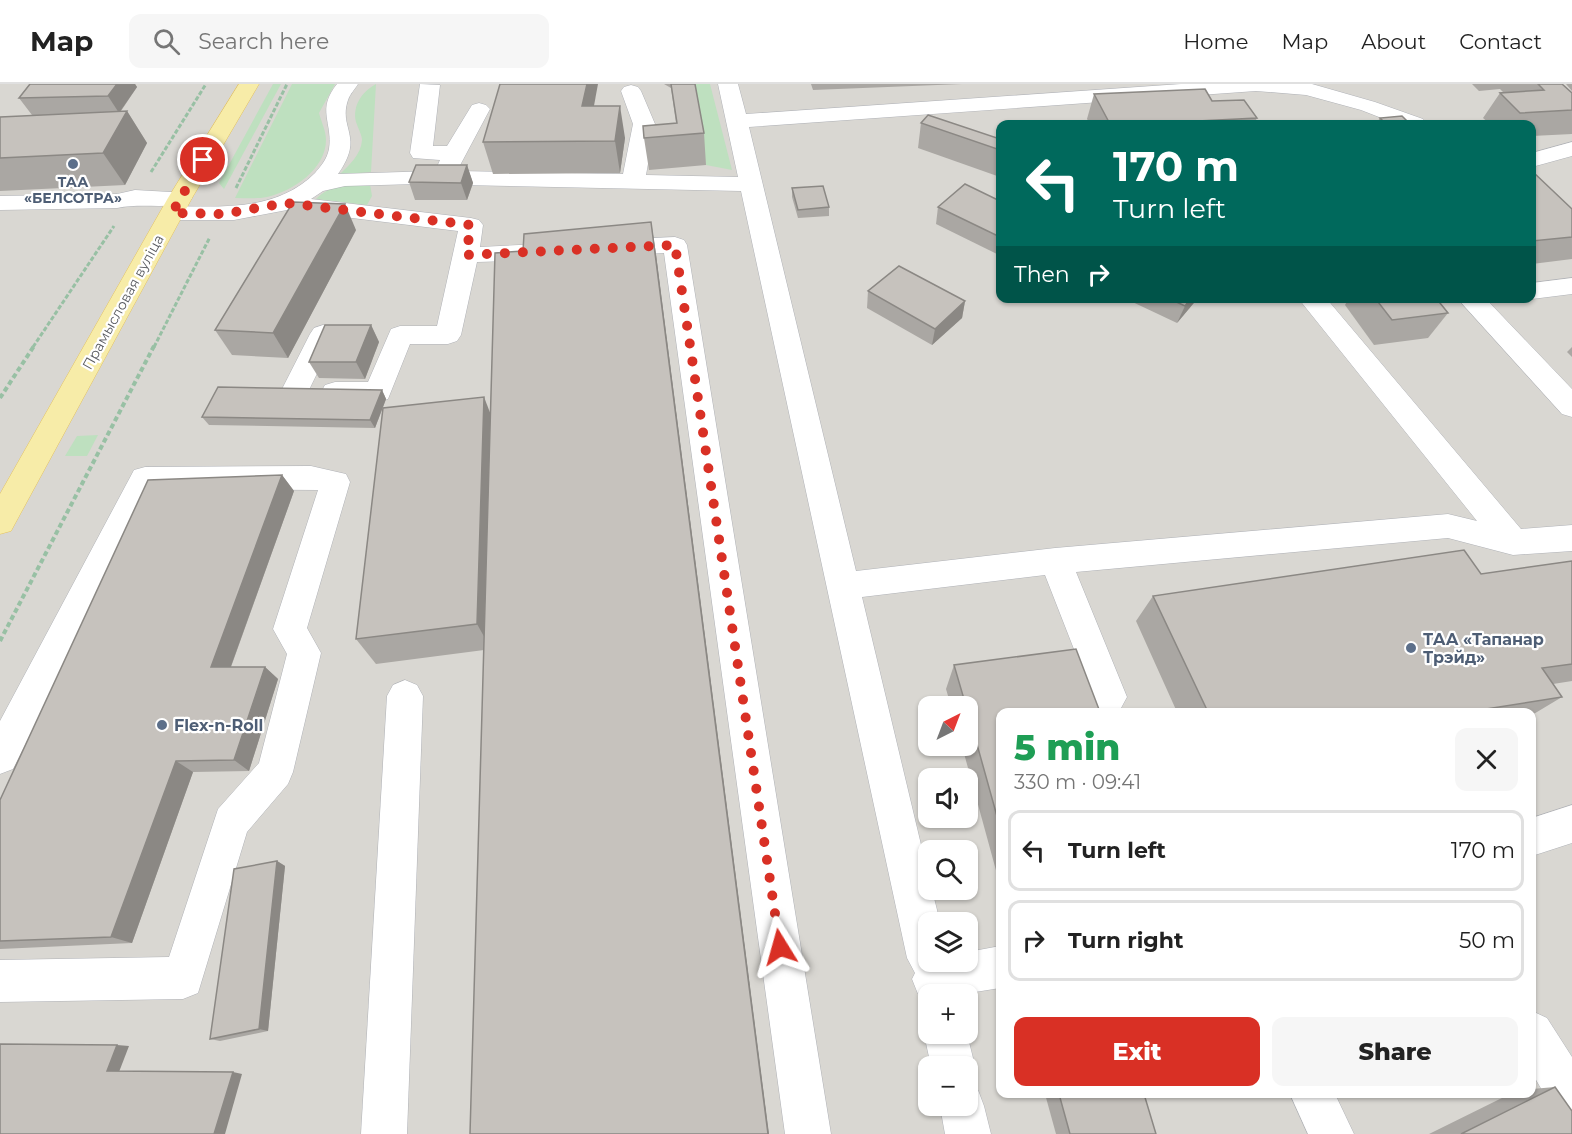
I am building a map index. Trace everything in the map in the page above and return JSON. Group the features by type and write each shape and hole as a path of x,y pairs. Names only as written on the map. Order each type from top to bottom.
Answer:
{"main road":[{"name":"Прамысловая вуліца","path":"0,522 176,206 249,84"}],"lane":[{"path":"318,185 334,164 340,150 334,111 339,96 348,84"},
{"path":"728,84 932,973 996,967"},
{"path":"1321,84 1406,120"},
{"path":"430,85 421,153 454,153"},
{"path":"737,121 999,104 1242,95 1256,85 1342,91"},
{"path":"631,91 644,124 633,181"},
{"path":"999,104 1014,115 1017,120"},
{"path":"444,177 454,153 479,109"},
{"path":"1536,159 1572,148"},
{"path":"286,203 318,185 345,179 444,177 751,184"},
{"path":"0,203 117,201 135,196 223,214 286,203 471,225 448,335 378,334 323,334 284,391 378,392 378,334"},
{"path":"466,255 675,245 808,1134"},
{"path":"1536,290 1572,286"},
{"path":"1315,303 1513,542"},
{"path":"1475,303 1572,407"},
{"path":"0,758 145,478 310,477 335,482 290,630 304,652 275,772 231,822 183,978 0,981"},
{"path":"844,586 1055,561 1448,526 1513,542 1572,538"},
{"path":"1055,561 1109,698"},
{"path":"384,1134 405,696"},
{"path":"1536,836 1572,824"},
{"path":"1536,1040 1572,1098"},
{"path":"1314,1098 1331,1134"},
{"path":"964,1116 968,1134"}],"path":[{"path":"0,398 135,196 206,84"},
{"path":"0,641 223,214 287,84"}],"shaded area":[{"path":"0,84 1572,84 1572,1134 0,1134"}],"green space":[{"path":"273,84 281,84 224,189 219,183"},
{"path":"292,84 335,84 319,113 326,140 325,151 314,169 287,190 263,198 235,198"},
{"path":"376,84 371,172 339,175 354,159 361,145 362,138 355,116 357,104 363,95"},
{"path":"692,84 710,84 732,170 706,165"},
{"path":"370,184 372,196 367,205 316,199 335,187"},
{"path":"98,435 87,456 65,456 77,436"}],"building":[{"path":"30,84 117,84 108,96 19,98"},
{"path":"500,84 587,84 582,106 620,106 615,141 483,142"},
{"path":"671,84 695,84 704,133 644,138 643,126 677,123"},
{"path":"1538,84 1562,84 1572,93 1572,110 1520,113 1500,93 1544,90"},
{"path":"1205,89 1212,101 1244,100 1257,118 1108,120 1094,94"},
{"path":"127,111 103,153 0,158 0,117"},
{"path":"928,115 996,138 996,149 921,123"},
{"path":"1402,116 1406,120 1382,120 1380,118"},
{"path":"416,165 467,165 461,183 409,182"},
{"path":"1536,175 1572,209 1572,237 1536,241"},
{"path":"965,184 996,199 996,235 938,207"},
{"path":"823,186 829,207 798,210 792,188"},
{"path":"293,202 345,204 273,333 215,330"},
{"path":"651,222 768,1134 470,1134 495,253 523,251 524,234"},
{"path":"899,266 965,301 935,329 868,291"},
{"path":"1379,303 1440,303 1448,313 1392,320"},
{"path":"325,325 371,325 356,362 309,362"},
{"path":"218,387 382,390 370,420 202,417"},
{"path":"484,397 477,624 356,639 383,408"},
{"name":"Flex-n-Roll","path":"282,475 211,667 265,667 234,760 176,761 111,937 0,941 0,800 148,480"},
{"path":"1464,550 1481,574 1572,561 1572,664 1542,668 1562,697 1492,708 1206,708 1153,596"},
{"path":"1076,649 1098,708 996,708 996,813 978,748 978,696 963,696 954,665"},
{"path":"277,861 259,1029 210,1039 234,869"},
{"path":"0,1044 117,1045 107,1071 233,1072 214,1134 0,1134"},
{"path":"1555,1087 1572,1111 1572,1134 1461,1134 1536,1098"},
{"path":"1060,1098 1145,1098 1156,1134 1070,1134"}],"place":[{"name":"ТАА «БЕЛСОТРА»","path":"73,164"},
{"name":"ТАА «Тапанар Трэйд»","path":"1411,648"},
{"name":"Flex-n-Roll","path":"162,725"}],"route":[{"path":"203,160 172,213 223,214 286,203 471,225 466,255 675,245 780,947"}]}
